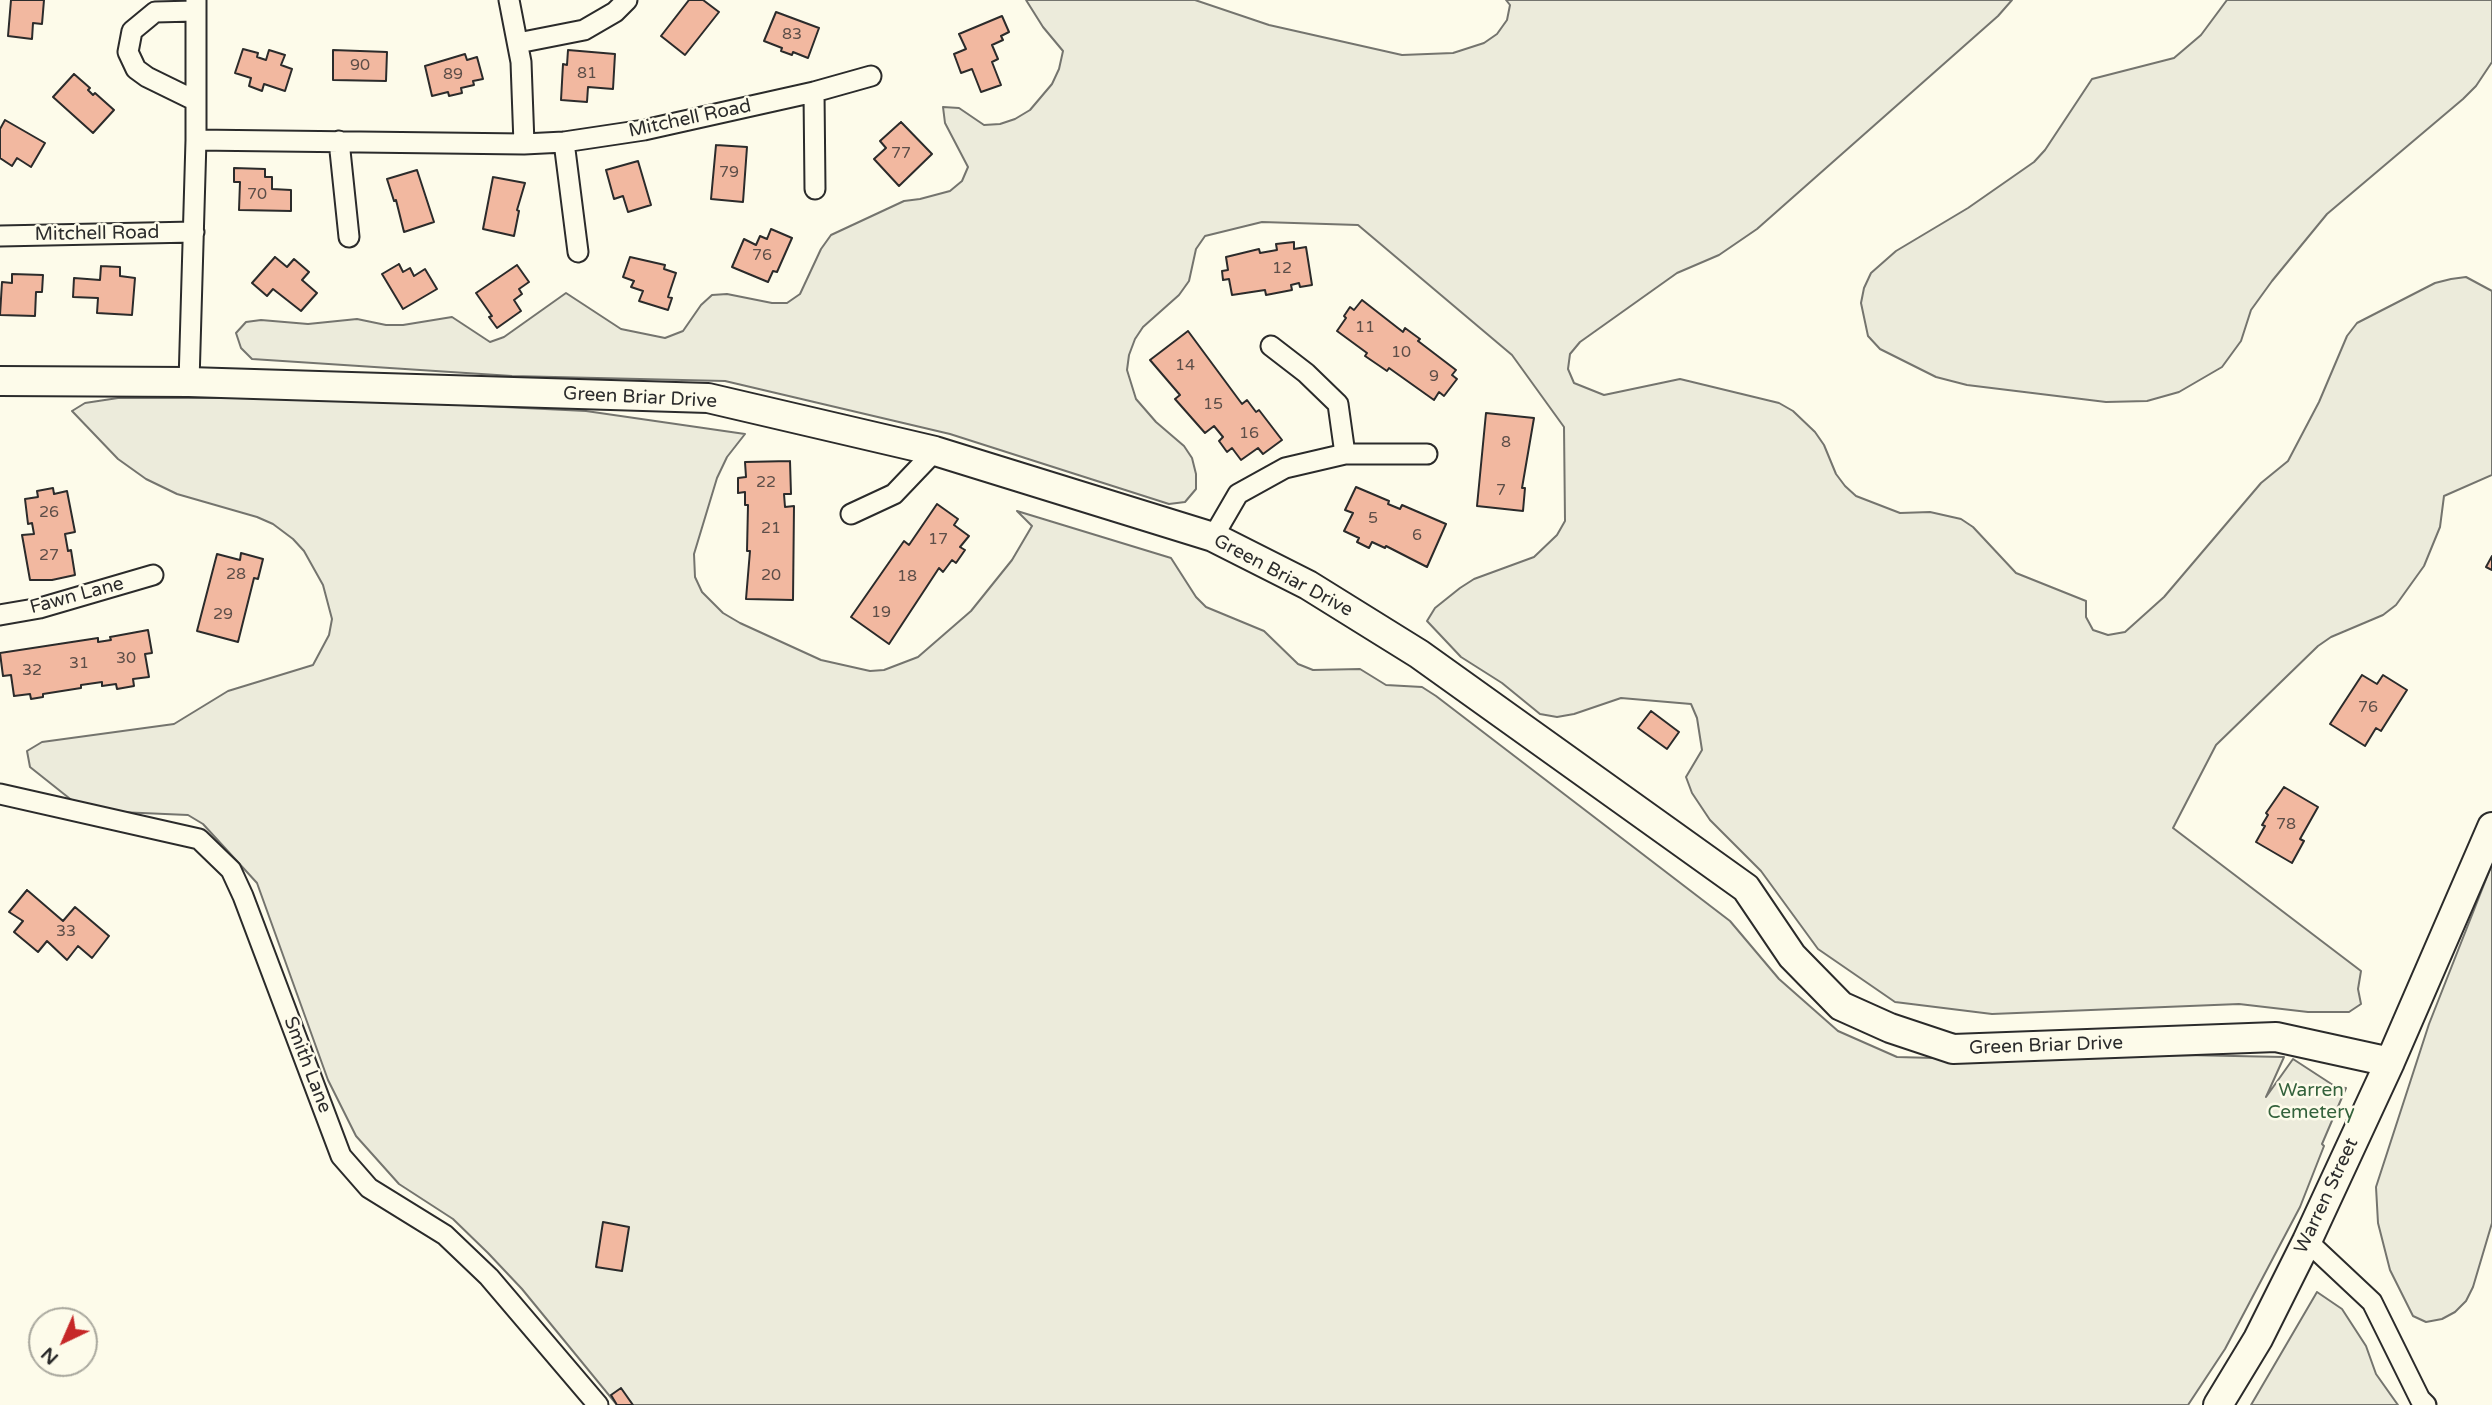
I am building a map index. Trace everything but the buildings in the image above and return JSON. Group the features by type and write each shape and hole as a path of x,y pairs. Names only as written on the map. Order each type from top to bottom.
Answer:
{"street":[{"path":"509,0 521,62 524,144"},
{"path":"518,43 584,30 615,12 627,0"},
{"path":"189,382 196,140 196,101 196,5 155,12 132,31 128,52 136,69 147,77 196,101"},
{"name":"Mitchell Road","path":"196,140 524,144 564,142 644,130 814,92 871,76"},
{"path":"814,92 816,189"},
{"path":"339,141 349,237"},
{"path":"564,142 578,252"},
{"name":"Mitchell Road","path":"0,236 194,232"},
{"path":"1271,346 1306,373 1338,404 1345,454"},
{"name":"Green Briar Drive","path":"0,382 189,382 708,398 935,451 1213,537 1308,585 1419,654 1746,888 1793,956 1841,1006 1890,1028 1954,1049 2276,1037 2390,1062"},
{"path":"851,514 894,494 935,451"},
{"path":"1213,537 1238,494 1285,468 1345,454 1427,454"},
{"name":"Fawn Lane","path":"0,615 40,608 153,575"},
{"name":"Smith Lane","path":"0,794 199,839 231,870 341,1156 369,1188 445,1235 489,1277 598,1405"},
{"name":"Warren Street","path":"2218,1405 2258,1339 2307,1241 2390,1062 2492,827"},
{"path":"2307,1241 2372,1302 2420,1399 2426,1405"}],"green space":[{"path":"1026,0 1195,0 1269,25 1402,55 1453,53 1484,43 1497,34 1507,20 1510,5 1506,0 2012,0 1998,16 1757,229 1719,255 1677,273 1580,342 1570,354 1568,369 1574,383 1604,395 1680,379 1779,403 1793,411 1815,432 1824,445 1836,474 1856,496 1900,513 1930,512 1961,519 1973,527 2016,573 2086,601 2086,617 2093,630 2108,635 2125,632 2164,597 2261,483 2288,461 2319,402 2347,336 2357,323 2435,283 2451,279 2466,277 2492,291 2492,475 2444,496 2440,527 2424,566 2396,605 2383,615 2331,637 2318,646 2216,745 2173,828 2361,971 2358,989 2361,1004 2349,1012 2308,1012 2239,1004 1992,1014 1895,1002 1818,949 1761,871 1710,820 1692,793 1686,777 1702,750 1697,718 1691,704 1621,698 1574,714 1557,717 1540,714 1502,683 1461,657 1427,621 1435,608 1460,588 1474,579 1534,557 1557,535 1565,521 1564,427 1512,355 1358,225 1262,222 1205,236 1196,249 1189,281 1179,295 1143,327 1129,355 1127,370 1136,399 1156,422 1184,446 1192,458 1196,474 1196,489 1185,502 1169,504 950,434 725,381 512,376 252,359 241,348 236,333 246,322 261,320 308,324 357,319 386,325 403,325 452,317 490,342 504,337 566,293 621,329 665,338 683,331 701,305 712,295 727,294 772,303 787,303 800,294 821,249 831,235 904,201 950,191 962,181 968,167 945,123 943,107 959,108 984,125 1000,124 1030,110 1052,84 1063,51"},
{"path":"2227,0 2492,0 2492,62 2476,86 2463,99 2327,214 2251,310 2241,341 2222,367 2179,392 2147,401 2106,402 1967,385 1936,377 1880,349 1868,336 1861,303 1871,273 1896,251 1968,208 2034,162 2045,150 2092,79 2174,58 2201,35"},
{"name":"Warren Cemetery","path":"118,398 319,398 586,411 745,434 727,457 717,478 694,554 695,577 702,592 723,613 740,623 821,660 870,671 884,670 918,657 971,611 1012,560 1032,526 1017,511 1171,558 1196,597 1206,607 1264,631 1298,664 1313,670 1360,669 1386,685 1422,687 1436,696 1730,921 1779,979 1838,1031 1897,1057 2008,1060 2185,1055 2284,1057 2266,1097 2293,1059 2336,1087 2346,1088 2322,1144 2324,1146 2300,1207 2225,1349 2188,1405 617,1405 522,1289 488,1253 453,1219 399,1184 356,1136 328,1080 257,883 203,824 188,815 96,811 74,802 30,767 27,751 42,742 174,724 228,691 313,665 329,635 332,619 323,585 304,551 293,539 273,524 257,517 177,494 146,479 118,459 72,411 85,403"},
{"path":"2492,864 2492,1223 2473,1287 2466,1301 2455,1312 2442,1319 2426,1322 2413,1316 2390,1270 2378,1223 2376,1187 2429,1024"},
{"path":"2317,1292 2342,1309 2366,1346 2376,1374 2398,1405 2251,1405"}]}
